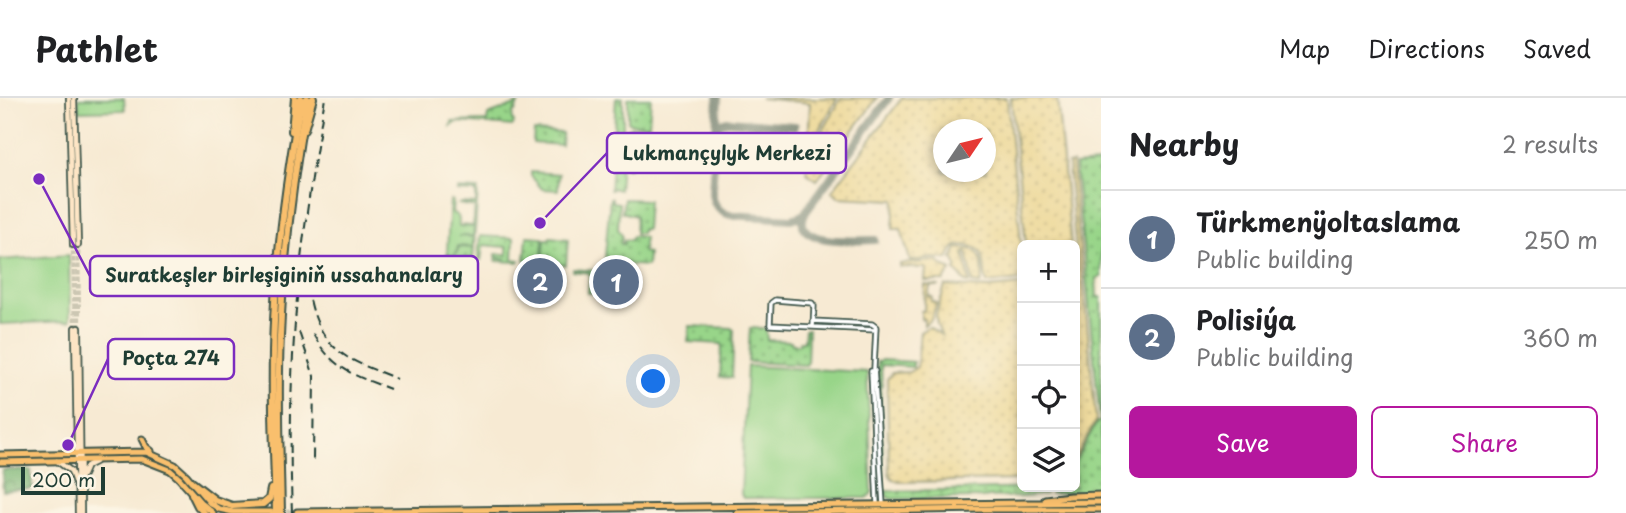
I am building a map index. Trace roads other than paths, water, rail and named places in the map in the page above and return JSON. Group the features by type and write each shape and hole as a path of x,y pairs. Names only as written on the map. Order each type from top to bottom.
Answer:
{"highway":[{"path":"295,98 292,129 298,133"},
{"path":"278,513 280,325 301,98"},
{"path":"278,513 274,435 274,320 281,234 298,133 307,98"},
{"path":"298,133 307,126 313,98"},
{"path":"193,483 215,500 228,506 265,503 271,494 270,460 274,435"},
{"path":"192,494 204,513"}],"main road":[{"path":"71,98 75,245"},
{"path":"77,328 80,513"},
{"path":"142,439 149,450 165,457 180,469 210,503 219,509 233,512 271,512"},
{"path":"0,455 78,457 146,452 169,461"},
{"path":"0,462 57,461 78,457 101,460 137,458 156,463 174,474 213,513"},
{"path":"79,487 85,469 91,463 101,460"},
{"path":"57,461 69,469 79,487"},
{"path":"1033,502 1061,496 1101,495"},
{"path":"297,512 808,510 1101,502"},
{"path":"737,513 808,510 829,512 880,507 1101,509"}],"street":[{"path":"812,327 812,303 775,300 771,305 770,325 803,327 876,330"},
{"path":"813,321 872,324 876,327 873,371 880,507"}],"tunnel":[{"path":"73,245 75,328"},
{"path":"78,245 79,328"},
{"path":"279,512 297,512"}],"railway":[{"path":"292,513 291,396 296,307 307,210 325,98"},
{"path":"307,271 312,308 328,340 347,357 397,379"},
{"path":"299,332 314,376 313,460"},
{"path":"313,334 337,364 355,375 390,389"}],"place":[{"name":"Suratkeşler birleşiginiň ussahanalary","path":"39,179"},
{"name":"Lukmançylyk Merkezi","path":"540,223"},
{"name":"Polisiýa","path":"540,281"},
{"name":"Türkmenÿoltaslama","path":"616,282"},
{"name":"Poçta 274","path":"68,445"}]}
